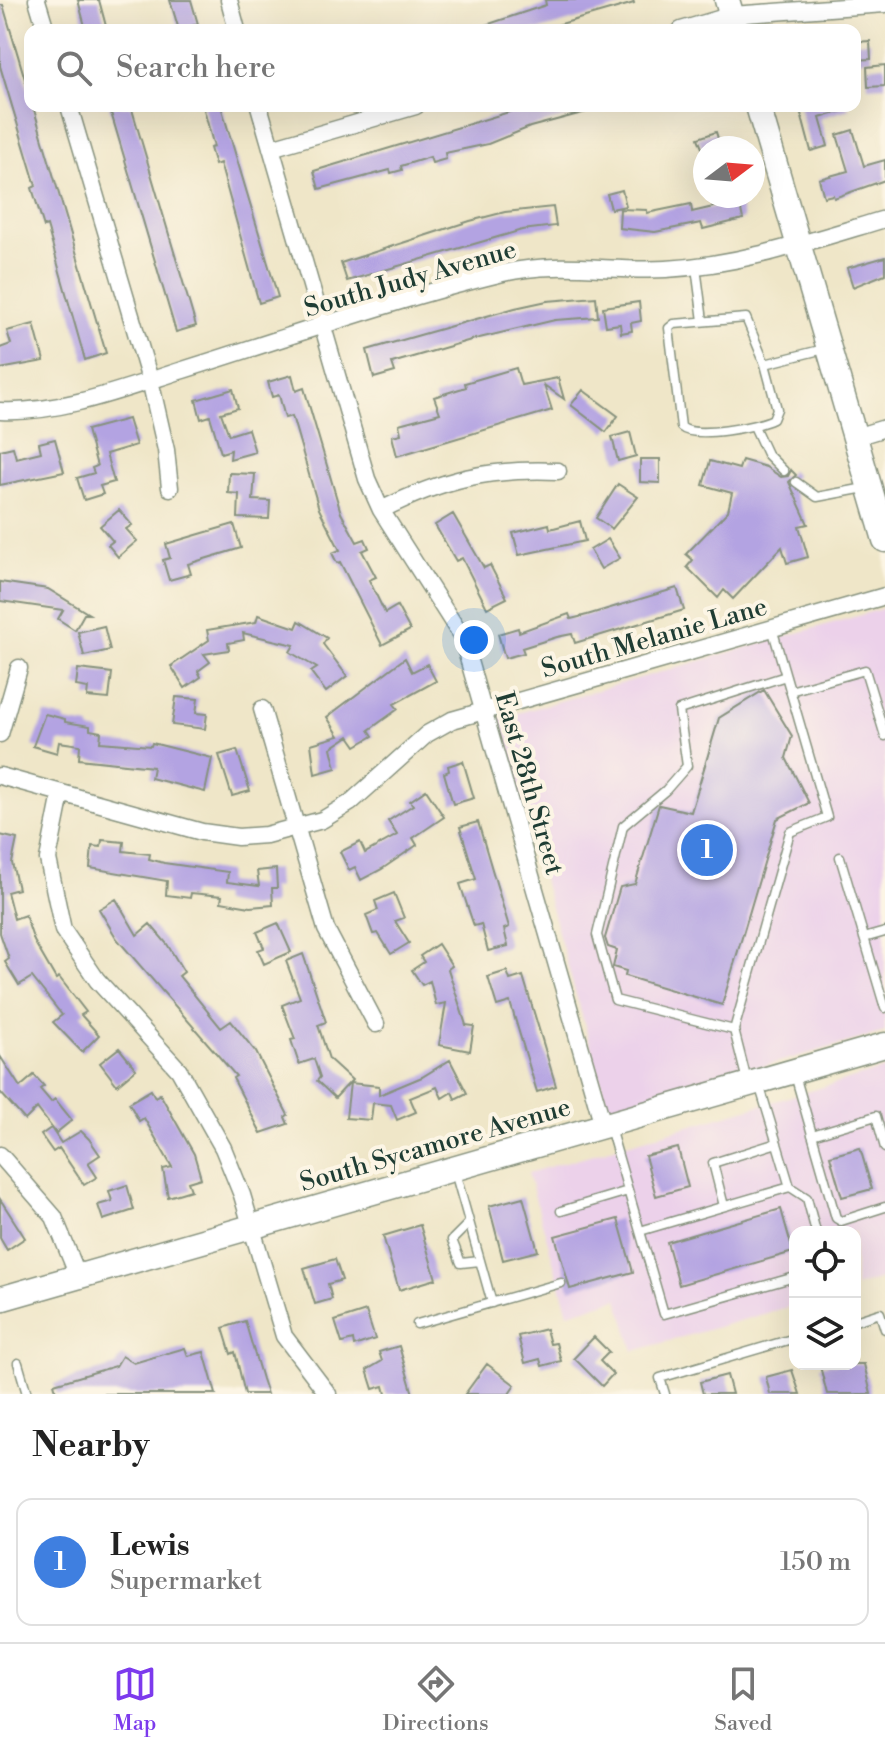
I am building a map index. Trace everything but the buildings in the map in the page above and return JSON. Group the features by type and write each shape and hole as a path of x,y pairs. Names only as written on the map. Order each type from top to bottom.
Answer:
{"main road":[{"path":"760,112 885,540"},
{"name":"South Sycamore Avenue","path":"0,1299 885,1045"}],"street":[{"path":"37,0 44,24"},
{"path":"229,0 235,24"},
{"path":"701,24 732,15 885,4"},
{"path":"71,112 150,380 166,450 170,488"},
{"name":"East 28th Street","path":"261,112 367,479 381,510 462,637 606,1124"},
{"path":"271,148 395,112"},
{"name":"South Judy Avenue","path":"0,411 44,409 520,270 576,264 662,269 696,267 799,245 885,219"},
{"path":"855,437 885,428"},
{"path":"381,510 424,489 473,474 512,469 558,471"},
{"name":"South Melanie Lane","path":"0,776 202,832 238,837 294,829 322,820 350,803 427,734 452,720 885,596"},
{"path":"0,734 19,668"},
{"path":"262,709 294,829 326,929 376,1024"},
{"path":"61,794 48,859 63,930 97,980 179,1070 223,1148 251,1226 284,1336 328,1394"},
{"path":"0,1155 54,1217 78,1276"}],"lane":[{"path":"696,267 703,321"},
{"path":"746,318 765,364 776,415 754,426 691,433 681,427 668,332 674,324 703,321 746,318"},
{"path":"765,364 829,348"},
{"path":"754,426 767,454 784,471"},
{"path":"796,482 817,497 869,487"},
{"path":"772,628 827,817 790,832 734,1030 777,1143 790,1187 807,1198 814,1226"},
{"path":"790,691 865,670 885,736"},
{"path":"734,1030 615,1000 598,929 623,826 685,771 679,710 786,676"},
{"path":"840,857 864,938 881,981 885,1008"},
{"path":"864,938 885,932"},
{"path":"793,1070 838,1220 885,1207"},
{"path":"812,1135 880,1115 885,1148"},
{"path":"606,1124 666,1315 789,1279"},
{"path":"724,1206 713,1163 777,1143"},
{"path":"454,1168 492,1303"},
{"path":"640,1231 790,1187"},
{"path":"561,1211 628,1191"},
{"path":"469,1223 452,1240 461,1263 480,1261"},
{"path":"417,1324 561,1283"},
{"path":"861,1319 880,1313 885,1329"},
{"path":"665,1394 660,1378 789,1340"},
{"path":"18,1363 27,1394"}],"shaded area":[{"path":"885,608 885,1032 609,1110 497,719"},
{"path":"885,1069 885,1278 861,1285 861,1226 789,1226 789,1307 634,1351 618,1299 568,1313 528,1173"}],"place":[{"name":"Lewis","path":"707,850"}]}
